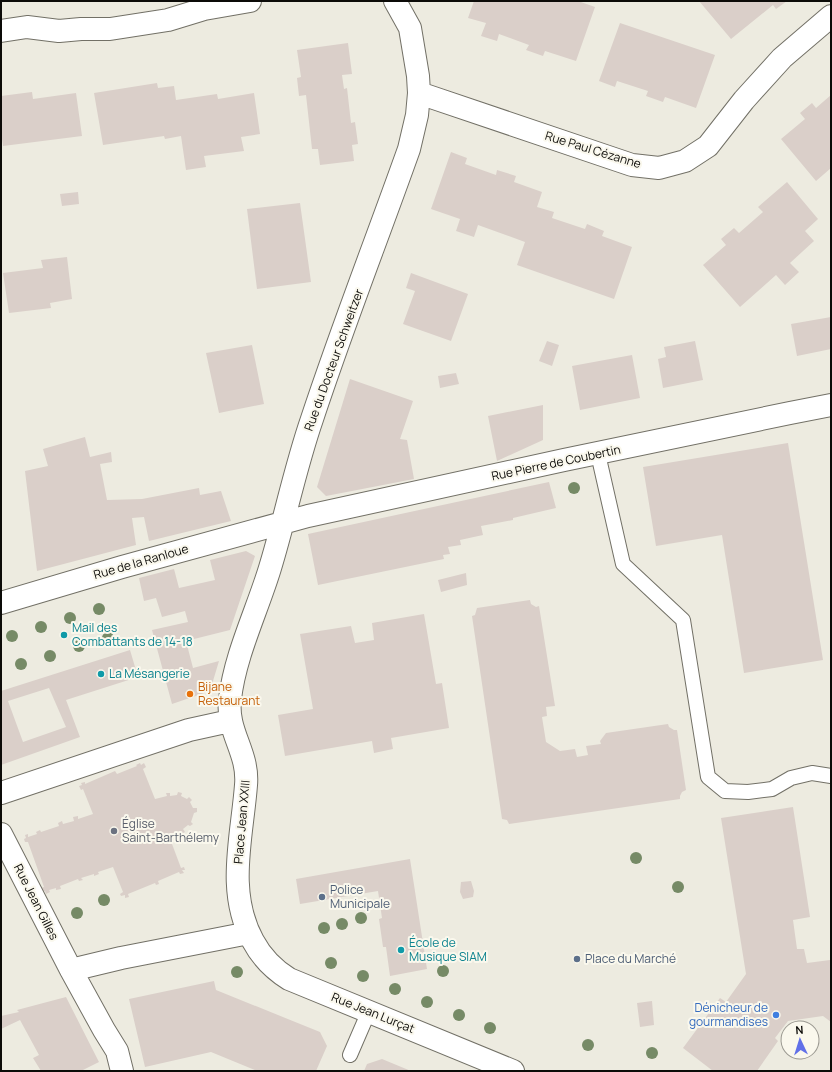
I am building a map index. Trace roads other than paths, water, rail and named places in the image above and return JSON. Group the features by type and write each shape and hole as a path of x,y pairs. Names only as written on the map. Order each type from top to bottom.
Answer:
{"street":[{"path":"1,31 27,27 59,31 110,29 168,20 204,9 250,1"},
{"name":"Rue du Docteur Schweitzer","path":"230,721 229,702 233,679 269,569 311,420 409,148 417,115 419,93 416,59 410,28 396,1"},
{"name":"Rue Paul Cézanne","path":"419,93 632,165 659,168 685,162 708,146 744,100 782,58 831,16"},
{"name":"Rue Pierre de Coubertin","path":"282,523 354,506 831,405"},
{"name":"Rue de la Ranloue","path":"1,603 122,567 282,523"},
{"path":"1,793 189,730 230,721"},
{"name":"Place Jean XXIII","path":"230,721 246,766 246,782 237,868 237,883 242,913 249,934"},
{"name":"Rue Jean Gilles","path":"1,834 71,970 104,1030 117,1050 122,1071"},
{"path":"71,970 125,957 249,934"},
{"name":"Rue Jean Lurçat","path":"249,934 261,955 280,974 289,979 513,1071"}],"lane":[{"path":"598,454 623,564 683,620 708,777 725,791 748,792 772,789 791,778 812,773 831,776"},
{"path":"350,1055 369,1011"}],"place":[{"name":"Mail des Combattants de 14-18","path":"64,635"},
{"name":"La Mésangerie","path":"101,674"},
{"name":"Bijane Restaurant","path":"190,694"},
{"name":"Église Saint-Barthélemy","path":"114,831"},
{"name":"Police Municipale","path":"322,897"},
{"name":"École de Musique SIAM","path":"401,950"},
{"name":"Place du Marché","path":"577,959"},
{"name":"Dénicheur de gourmandises","path":"776,1015"}]}
